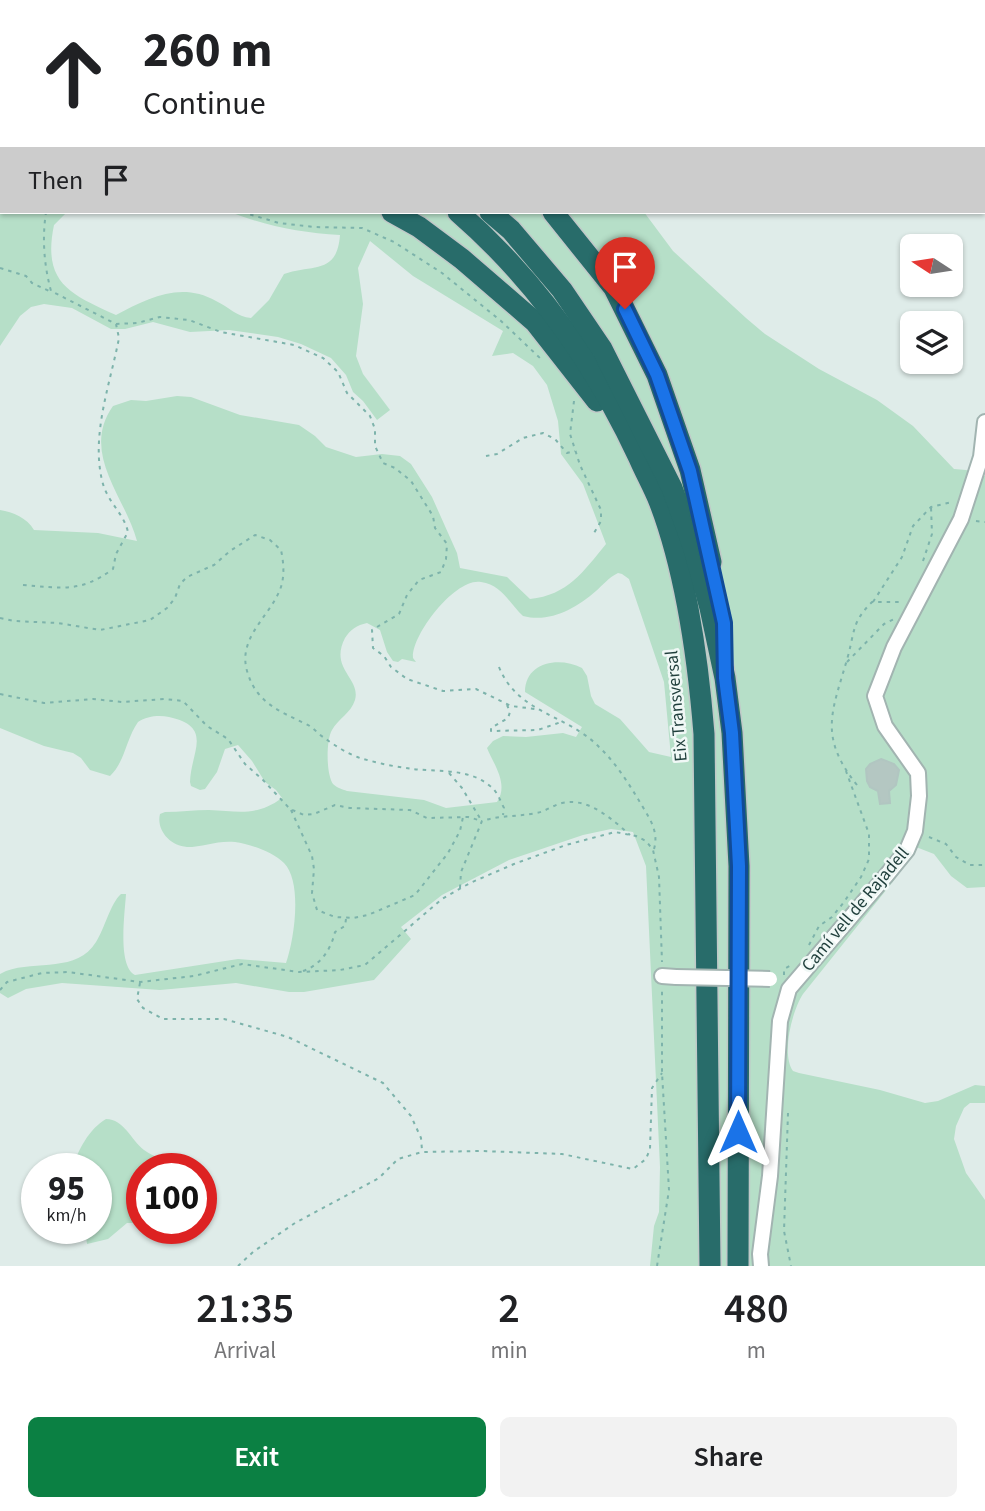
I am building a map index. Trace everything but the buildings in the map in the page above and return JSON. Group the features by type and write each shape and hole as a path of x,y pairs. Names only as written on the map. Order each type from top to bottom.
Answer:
{"highway":[{"path":"396,214 419,227 462,259 535,322 618,430 659,501"},
{"name":"Eix Transversal","path":"460,214 494,243 544,302 580,351 616,410 659,501 689,616 699,677 704,734 710,1266"},
{"path":"493,214 511,230 562,290 602,349 672,488 693,546 710,608 725,678 732,733 739,866 738,1266"},
{"path":"554,214 614,288 657,375 690,471 724,623 725,678"}],"street":[{"path":"970,497 981,457 985,422"},
{"name":"Camí vell de Rajadell","path":"761,1266 760,1254 776,1106 781,982 885,877 906,850 915,831 919,796 918,774 885,726 874,696 894,647 970,497"},
{"path":"669,977 781,982"}],"path":[{"path":"46,214 44,247 51,292"},
{"path":"249,214 279,223 362,228 394,242 442,273 542,359"},
{"path":"0,268 26,276 32,283 116,324 137,323 160,317 189,320 220,332 295,345 323,358 338,372 347,393 370,416 375,429 375,446 383,463 395,468 411,481 433,516 435,528 447,544 446,559 441,572 419,580 407,595 399,614 372,630 373,648 407,679 443,691 476,689 507,704 535,709 563,722 598,745 623,776 655,828 657,840 653,850"},
{"path":"23,585 76,588 98,580 113,569 116,554 128,532 125,520 104,487 97,437 119,338 116,324"},
{"path":"573,392 575,404 569,422 569,434 601,510 601,521 594,533"},
{"path":"486,456 497,454 523,438 543,433 555,439 567,453 576,451"},
{"path":"808,947 819,926 832,917 850,894 869,859 869,834 837,754 831,728 834,697 858,617 872,603 902,556 913,526 931,507 970,497"},
{"path":"922,565 932,534 931,507"},
{"path":"0,618 100,630 140,624 164,612 187,577 214,565 250,537 265,537 281,551 283,578 279,593 253,632 248,647 246,667 251,686 276,709 309,725 357,756 408,768 468,774 489,785 504,808 503,815"},
{"path":"872,603 892,600 904,602 899,610"},
{"path":"846,663 884,624 894,619"},
{"path":"499,667 505,681 535,709"},
{"path":"0,694 44,703 93,699 122,702 165,699 183,701 207,726 228,738 245,764 290,809 312,856 312,893 317,910 335,917 368,915 415,895 448,852 460,831 463,817"},
{"path":"507,704 510,712 508,718 491,728 491,732 538,730 563,722"},
{"path":"846,771 857,785"},
{"path":"449,772 482,821"},
{"path":"290,809 304,815 314,814 335,805 410,810 427,818 463,817 482,821 503,815 538,813 563,803 580,802 599,810 631,835"},
{"path":"460,889 461,872 482,821"},
{"path":"915,831 946,844 956,857 970,865 985,865"},
{"path":"0,990 7,982 42,973 68,972 140,982 194,976 242,964 299,972 340,970 365,965 442,899 514,864 566,845 615,832 646,841 653,850 659,877 669,977 662,1073 669,1190 657,1266"},
{"path":"299,972 312,968 331,948 335,932 345,926 347,918"},
{"path":"781,982 785,970 800,961"},
{"path":"140,982 137,999 143,1008 163,1019 224,1019 288,1037 383,1083 411,1116 421,1139 422,1152"},
{"path":"238,1266 253,1252 295,1223 379,1178 398,1159 422,1152 481,1150 562,1154 633,1169 646,1159 650,1149 652,1088 662,1073"},
{"path":"776,1106 788,1112 789,1121 784,1231 791,1266"}],"green space":[{"path":"0,214 65,214 54,225 51,245 56,273 73,293 116,315 152,298 190,292 203,295 237,314 251,318 269,300 284,274 329,262 338,248 340,235 284,228 236,214 645,214 673,251 765,334 819,369 877,400 913,426 954,469 985,476 985,887 967,888 951,876 934,854 916,847 895,879 803,994 789,1032 788,1054 793,1071 925,1103 938,1101 975,1085 985,1086 985,1103 970,1103 964,1108 954,1139 966,1173 985,1200 985,1266 650,1266 654,1226 659,1212 660,1167 646,866 633,832 611,829 583,835 509,860 442,895 401,927 411,939 374,980 304,992 236,983 160,990 62,983 26,989 8,998 0,993 0,974 6,971 67,962 88,952 121,894 126,894 124,950 129,970 135,975 238,959 286,963 292,940 295,897 290,872 284,863 261,849 235,842 181,846 170,840 160,826 160,814 165,812 247,811 264,808 282,798 265,782 238,745 225,749 217,772 205,789 200,790 191,786 190,782 196,734 183,721 153,716 138,722 119,764 110,776 90,770 81,758 73,753 44,746 0,728 0,510 19,516 34,530 98,533 137,541 103,458 101,441 104,423 113,406 131,400 191,397 240,415 299,425 326,447 356,457 382,454 400,456 411,464 432,497 457,553 460,568 507,577 530,599 555,593 565,587 582,573 606,544 583,484 561,454 558,421 547,385 533,366 513,353 492,356 503,331 413,276 370,241 358,268 363,304 356,356 363,374 390,410 377,420 353,392 346,375 331,358 278,337 229,330 190,332 153,322 125,329 111,329 72,308 44,304 31,307 20,316 0,346","holes":["618,573 629,579 664,682 671,757 649,752 620,719 595,704 582,668 554,662 537,668 531,674 525,692 582,727 576,737 563,733 526,737 503,736 493,741 487,748 501,781 497,802 446,808 424,800 347,791 333,784 328,765 330,735 355,700 354,685 341,658 345,638 354,628 367,623 380,630 393,661 402,659 416,662 413,658 414,648 427,623 448,598 471,583 481,582 494,587 505,595 523,616 543,618 571,609"]},
{"path":"106,1119 118,1122 149,1153 126,1153 126,1224 112,1236 112,1153 78,1153 94,1128"}],"route":[{"path":"625,309 657,375 690,471 724,623 725,678 732,733 739,866 738,1132"}]}
